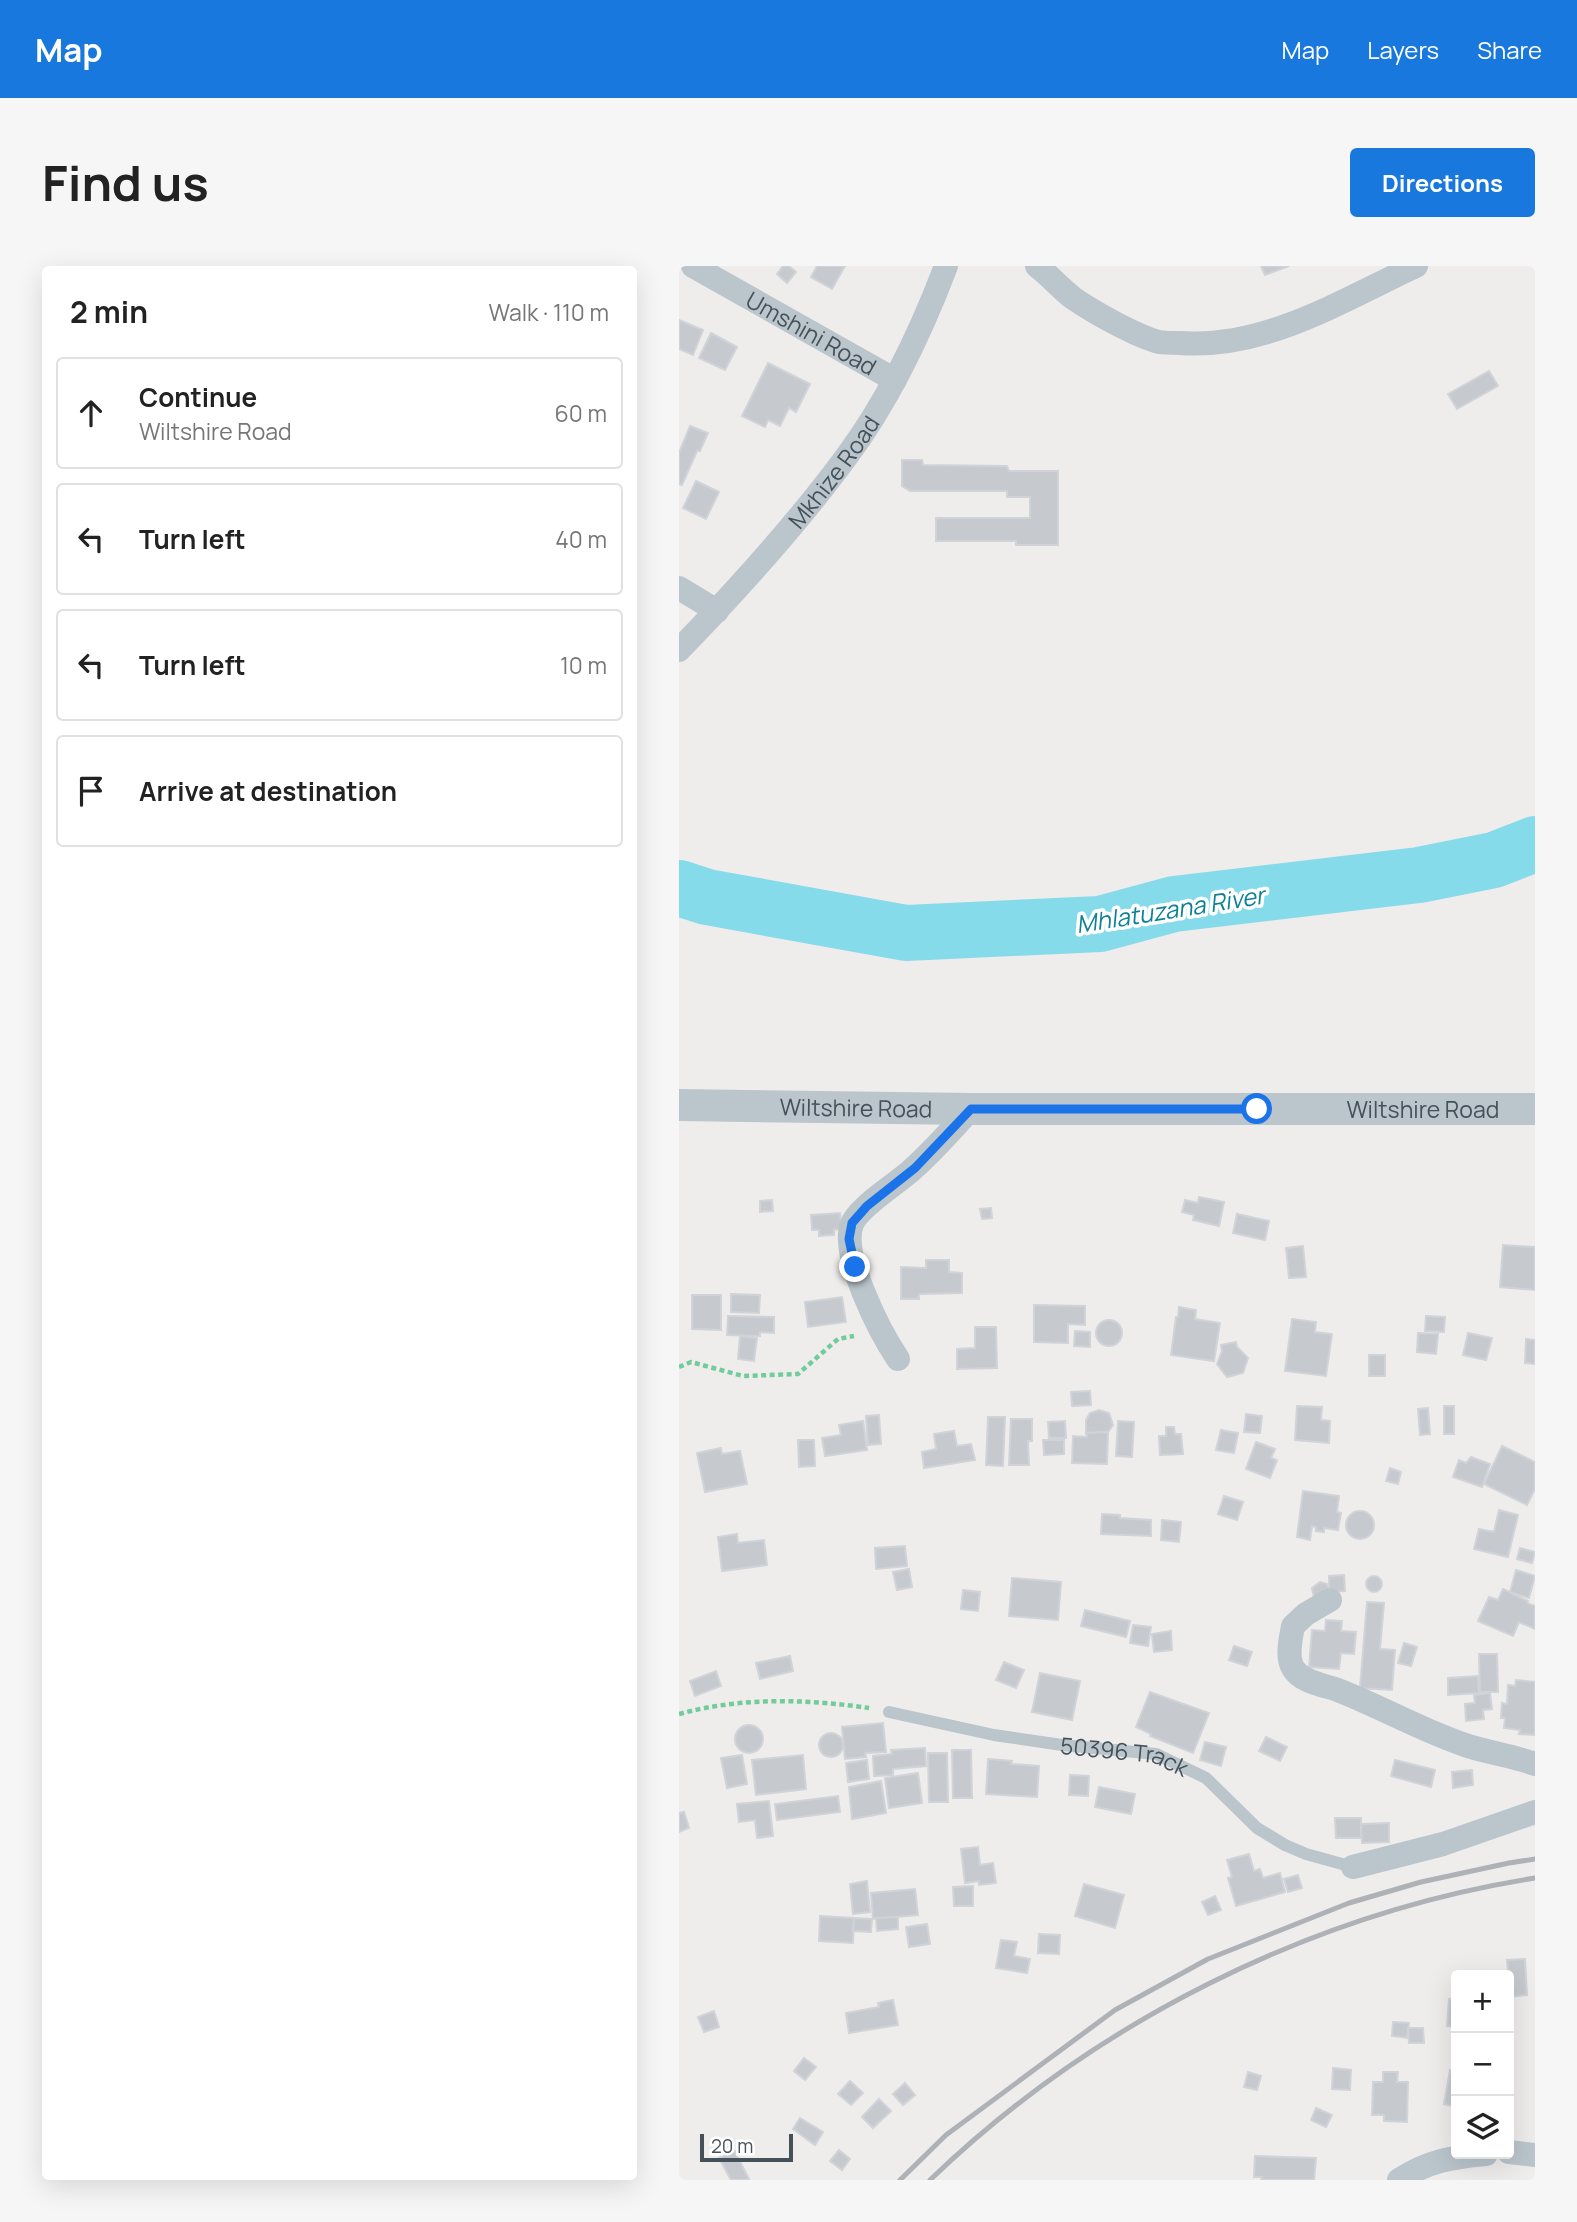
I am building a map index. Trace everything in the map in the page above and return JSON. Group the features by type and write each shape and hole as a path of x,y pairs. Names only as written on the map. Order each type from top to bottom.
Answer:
{"street":[{"name":"Umshini Road","path":"693,266 895,380"},
{"name":"Mkhize Road","path":"679,650 783,535 848,455 895,380 932,304 946,266"},
{"path":"1037,266 1073,298 1122,326 1159,342 1190,344 1225,343 1258,336 1416,266"},
{"path":"679,588 717,611"},
{"name":"Wiltshire Road","path":"679,1105 971,1109 1535,1110"},
{"path":"898,1359 871,1311 855,1267 849,1239 852,1223 867,1206 915,1168 971,1109"},
{"path":"1330,1600 1306,1614 1293,1626 1290,1658 1293,1669 1305,1678 1353,1696 1432,1732 1469,1746 1535,1764"},
{"name":"50396 Track","path":"1353,1867 1443,1843 1535,1812"},
{"path":"1514,2153 1535,2155"},
{"path":"1399,2180 1420,2166 1451,2159"}],"lane":[{"name":"50396 Track","path":"890,1712 994,1735 1156,1754 1206,1778 1257,1828 1285,1845 1353,1867"}],"path":[{"path":"679,1367 691,1362 743,1376 798,1374 838,1339 881,1332"},
{"path":"679,1714 721,1706 796,1700 890,1712"}],"building":[{"path":"783,266 789,266 796,272 787,283 777,274"},
{"path":"817,266 845,266 832,289 811,277"},
{"path":"1261,266 1289,266 1265,275"},
{"path":"679,320 703,330 693,355 679,349"},
{"path":"711,333 737,347 725,370 699,358"},
{"path":"768,363 810,384 796,412 789,408 780,426 768,420 765,427 742,416"},
{"path":"1489,371 1498,386 1457,409 1448,394"},
{"path":"690,426 708,433 682,485 679,484 679,453"},
{"path":"902,460 922,460 923,465 1007,466 1009,471 1058,471 1058,545 1016,545 1016,541 936,541 936,518 1030,518 1030,497 1007,497 1007,491 910,491 902,486"},
{"path":"696,481 719,492 706,519 683,508"},
{"path":"1199,1197 1224,1202 1219,1226 1193,1220 1194,1215 1182,1212 1185,1200 1198,1203"},
{"path":"772,1200 773,1211 760,1212 760,1201"},
{"path":"991,1208 992,1218 982,1219 980,1209"},
{"path":"840,1213 842,1229 834,1230 834,1235 819,1236 819,1230 812,1230 811,1215"},
{"path":"1237,1214 1269,1221 1265,1240 1233,1233"},
{"path":"1503,1245 1535,1247 1535,1290 1500,1287"},
{"path":"1303,1246 1306,1277 1289,1278 1286,1248"},
{"path":"926,1260 949,1260 949,1272 962,1273 962,1293 919,1294 919,1299 901,1299 901,1267 926,1268"},
{"path":"731,1294 760,1295 759,1313 731,1312"},
{"path":"692,1295 721,1295 721,1330 692,1329"},
{"path":"842,1297 846,1322 808,1327 805,1302"},
{"path":"1034,1305 1085,1306 1085,1325 1068,1324 1068,1343 1034,1342"},
{"path":"1179,1307 1196,1310 1195,1319 1220,1323 1214,1361 1171,1355"},
{"path":"728,1316 774,1317 774,1333 760,1332 760,1336 727,1335"},
{"path":"1426,1316 1445,1317 1444,1332 1425,1331"},
{"path":"1292,1319 1316,1322 1315,1332 1332,1334 1326,1376 1285,1371"},
{"path":"1109,1320 1119,1323 1122,1333 1119,1343 1109,1346 1099,1343 1096,1333 1099,1323"},
{"path":"975,1327 996,1327 997,1368 957,1369 957,1349 975,1348"},
{"path":"1075,1331 1090,1332 1090,1347 1074,1346"},
{"path":"1418,1333 1438,1334 1436,1354 1417,1352"},
{"path":"1468,1333 1492,1338 1486,1360 1463,1355"},
{"path":"740,1336 757,1338 754,1361 738,1359"},
{"path":"1526,1339 1535,1340 1535,1364 1525,1363"},
{"path":"1236,1342 1237,1347 1248,1358 1243,1373 1227,1377 1217,1364 1222,1351 1221,1345"},
{"path":"1369,1355 1385,1355 1385,1376 1369,1376"},
{"path":"1090,1391 1091,1405 1072,1406 1071,1392"},
{"path":"1297,1406 1322,1407 1321,1420 1330,1421 1329,1443 1295,1440"},
{"path":"1444,1406 1454,1406 1454,1434 1444,1434"},
{"path":"1428,1408 1430,1434 1420,1435 1418,1409"},
{"path":"1099,1410 1109,1413 1113,1425 1108,1432 1086,1433 1086,1420 1090,1413"},
{"path":"1246,1414 1262,1416 1260,1433 1244,1432"},
{"path":"879,1415 881,1444 868,1445 866,1416"},
{"path":"988,1417 1005,1417 1003,1466 986,1465"},
{"path":"1011,1419 1032,1419 1032,1441 1028,1441 1029,1465 1009,1465"},
{"path":"863,1421 867,1450 825,1456 822,1438 841,1435 839,1425"},
{"path":"1065,1421 1066,1438 1049,1438 1048,1422"},
{"path":"1118,1421 1134,1422 1132,1457 1116,1456"},
{"path":"1166,1427 1174,1427 1175,1434 1181,1434 1183,1454 1160,1455 1159,1436 1166,1436"},
{"path":"1221,1430 1238,1433 1234,1453 1216,1450"},
{"path":"954,1431 957,1446 971,1444 975,1460 924,1468 922,1452 936,1449 934,1434"},
{"path":"1108,1432 1107,1464 1072,1463 1073,1436 1087,1437 1086,1433"},
{"path":"798,1440 814,1440 815,1466 799,1467"},
{"path":"1043,1440 1064,1440 1064,1454 1044,1455"},
{"path":"1256,1442 1275,1449 1271,1458 1277,1460 1270,1478 1246,1469"},
{"path":"1502,1446 1535,1462 1535,1489 1527,1505 1484,1484"},
{"path":"721,1448 722,1454 740,1451 747,1484 705,1492 697,1453"},
{"path":"1471,1457 1490,1464 1482,1487 1453,1477 1459,1460 1466,1463"},
{"path":"1390,1468 1401,1472 1398,1484 1386,1481"},
{"path":"1303,1491 1339,1496 1337,1512 1341,1513 1338,1530 1324,1528 1324,1532 1316,1531 1316,1527 1312,1526 1310,1540 1297,1537"},
{"path":"1224,1496 1243,1502 1237,1520 1218,1514"},
{"path":"1499,1510 1518,1515 1508,1557 1474,1549 1479,1529 1494,1532"},
{"path":"1360,1511 1370,1515 1374,1525 1370,1535 1360,1539 1350,1535 1346,1525 1350,1515"},
{"path":"1102,1514 1151,1520 1151,1536 1101,1534"},
{"path":"1162,1520 1181,1522 1179,1542 1161,1540"},
{"path":"737,1534 738,1543 764,1540 767,1565 722,1571 718,1537"},
{"path":"905,1546 907,1566 876,1569 875,1548"},
{"path":"1520,1548 1535,1552 1532,1563 1517,1559"},
{"path":"909,1569 912,1587 897,1590 893,1572"},
{"path":"1516,1570 1535,1576 1529,1598 1510,1592"},
{"path":"1344,1575 1345,1591 1329,1592 1329,1576"},
{"path":"1374,1576 1380,1578 1380,1590 1374,1592 1368,1590 1366,1584 1368,1578"},
{"path":"1012,1578 1061,1582 1058,1620 1009,1616"},
{"path":"1320,1582 1327,1584 1330,1590 1314,1598 1312,1588"},
{"path":"1503,1589 1535,1606 1535,1629 1519,1622 1513,1636 1478,1621 1489,1597 1498,1600"},
{"path":"963,1590 980,1592 978,1611 961,1609"},
{"path":"1367,1602 1384,1603 1380,1649 1395,1650 1392,1690 1360,1688"},
{"path":"1085,1610 1130,1621 1126,1637 1081,1626"},
{"path":"1326,1620 1342,1621 1341,1631 1356,1632 1354,1654 1341,1653 1339,1669 1309,1667 1312,1630 1325,1631"},
{"path":"1133,1625 1151,1627 1148,1646 1130,1643"},
{"path":"1171,1631 1172,1650 1154,1652 1152,1634"},
{"path":"1404,1643 1417,1647 1411,1666 1398,1663"},
{"path":"1234,1646 1252,1652 1247,1666 1229,1660"},
{"path":"1479,1654 1497,1654 1498,1692 1480,1692"},
{"path":"790,1656 793,1671 760,1679 756,1663"},
{"path":"1004,1662 1024,1670 1016,1688 996,1680"},
{"path":"716,1671 721,1686 695,1696 690,1681"},
{"path":"1040,1673 1080,1681 1072,1720 1032,1712"},
{"path":"1478,1676 1479,1693 1448,1695 1448,1678"},
{"path":"1516,1680 1535,1682 1535,1735 1519,1734 1520,1730 1504,1728 1505,1718 1501,1718 1502,1703 1507,1704 1508,1685 1515,1686"},
{"path":"1150,1692 1209,1713 1193,1753 1150,1736 1151,1734 1136,1727"},
{"path":"1490,1693 1492,1709 1483,1710 1484,1719 1466,1721 1465,1704 1475,1703 1474,1695"},
{"path":"883,1723 886,1752 865,1753 866,1757 845,1759 842,1727"},
{"path":"749,1725 759,1729 763,1739 759,1749 749,1753 739,1749 735,1739 739,1729"},
{"path":"831,1733 842,1740 843,1745 836,1756 831,1757 820,1750 819,1745 826,1734"},
{"path":"1266,1737 1287,1747 1280,1761 1259,1751"},
{"path":"1205,1742 1226,1747 1221,1766 1200,1760"},
{"path":"925,1748 926,1766 893,1769 893,1775 874,1776 873,1756 892,1754 891,1750"},
{"path":"952,1750 971,1750 972,1798 953,1798"},
{"path":"928,1753 947,1753 948,1802 929,1802"},
{"path":"742,1755 747,1784 727,1788 721,1758"},
{"path":"803,1755 806,1789 756,1795 752,1760"},
{"path":"988,1759 1039,1766 1037,1797 986,1794"},
{"path":"867,1760 869,1779 848,1782 846,1763"},
{"path":"1395,1760 1435,1770 1431,1787 1391,1776"},
{"path":"1472,1770 1473,1785 1453,1788 1452,1772"},
{"path":"918,1773 922,1803 889,1808 885,1778"},
{"path":"1070,1775 1089,1776 1088,1796 1069,1795"},
{"path":"881,1781 886,1813 852,1819 849,1787"},
{"path":"1099,1787 1135,1794 1131,1814 1095,1807"},
{"path":"838,1796 840,1812 777,1820 775,1804"},
{"path":"769,1801 773,1836 757,1838 755,1820 739,1822 737,1804"},
{"path":"684,1812 689,1828 679,1832 679,1813"},
{"path":"1335,1818 1361,1818 1361,1838 1336,1838"},
{"path":"1389,1823 1389,1842 1362,1843 1361,1824"},
{"path":"978,1847 980,1865 993,1863 996,1883 965,1883 961,1849"},
{"path":"1249,1854 1254,1871 1260,1869 1263,1878 1280,1873 1285,1892 1236,1906 1228,1878 1232,1877 1227,1860"},
{"path":"1298,1875 1302,1888 1288,1892 1284,1879"},
{"path":"867,1881 870,1912 853,1914 850,1884"},
{"path":"1084,1884 1124,1895 1115,1928 1075,1916"},
{"path":"973,1886 973,1906 954,1906 953,1887"},
{"path":"915,1889 918,1915 873,1919 871,1893"},
{"path":"1215,1896 1221,1910 1208,1915 1202,1902"},
{"path":"820,1916 854,1918 853,1943 819,1941"},
{"path":"898,1917 898,1929 877,1931 876,1918"},
{"path":"854,1918 872,1919 871,1932 853,1931"},
{"path":"927,1924 930,1944 909,1947 906,1927"},
{"path":"1039,1934 1060,1935 1059,1954 1038,1953"},
{"path":"1001,1940 1017,1942 1014,1956 1030,1959 1027,1973 996,1968"},
{"path":"1525,1959 1527,1995 1514,1997 1514,1970 1508,1970 1507,1960"},
{"path":"1449,1999 1451,1999 1451,2026 1447,2026"},
{"path":"893,2000 898,2025 849,2033 846,2013 879,2007 878,2003"},
{"path":"714,2011 719,2027 704,2032 698,2017"},
{"path":"1393,2022 1409,2023 1407,2038 1392,2036"},
{"path":"1408,2028 1423,2028 1424,2043 1409,2043"},
{"path":"804,2058 816,2067 805,2080 794,2071"},
{"path":"1333,2068 1351,2070 1350,2090 1332,2089"},
{"path":"1450,2070 1451,2070 1451,2106 1444,2104"},
{"path":"1248,2072 1261,2076 1257,2090 1244,2087"},
{"path":"1383,2072 1398,2072 1397,2082 1408,2082 1407,2122 1384,2121 1384,2115 1372,2115 1373,2082 1383,2082"},
{"path":"850,2081 863,2093 851,2105 838,2094"},
{"path":"905,2083 915,2095 903,2105 893,2094"},
{"path":"879,2099 891,2111 873,2128 862,2117"},
{"path":"1316,2108 1332,2115 1326,2127 1311,2120"},
{"path":"800,2118 823,2132 815,2145 793,2129"},
{"path":"734,2150 749,2179 747,2180 731,2180 719,2158"},
{"path":"839,2150 850,2159 842,2170 830,2161"},
{"path":"1255,2156 1316,2158 1314,2180 1261,2180 1262,2177 1254,2177"}],"waterway":[{"name":"Mhlatuzana River","path":"679,888 707,897 906,933 1100,924 1174,904 1419,875 1494,860 1535,844"}],"railway":[{"path":"900,2180 946,2135 1115,2010 1208,1959 1349,1903 1421,1882 1535,1859"},
{"path":"930,2180 994,2123 1062,2072 1134,2025 1210,1983 1288,1948 1369,1918 1451,1895 1535,1878"}],"route":[{"path":"855,1267 849,1239 852,1223 867,1206 915,1168 971,1109 1257,1109"}]}
